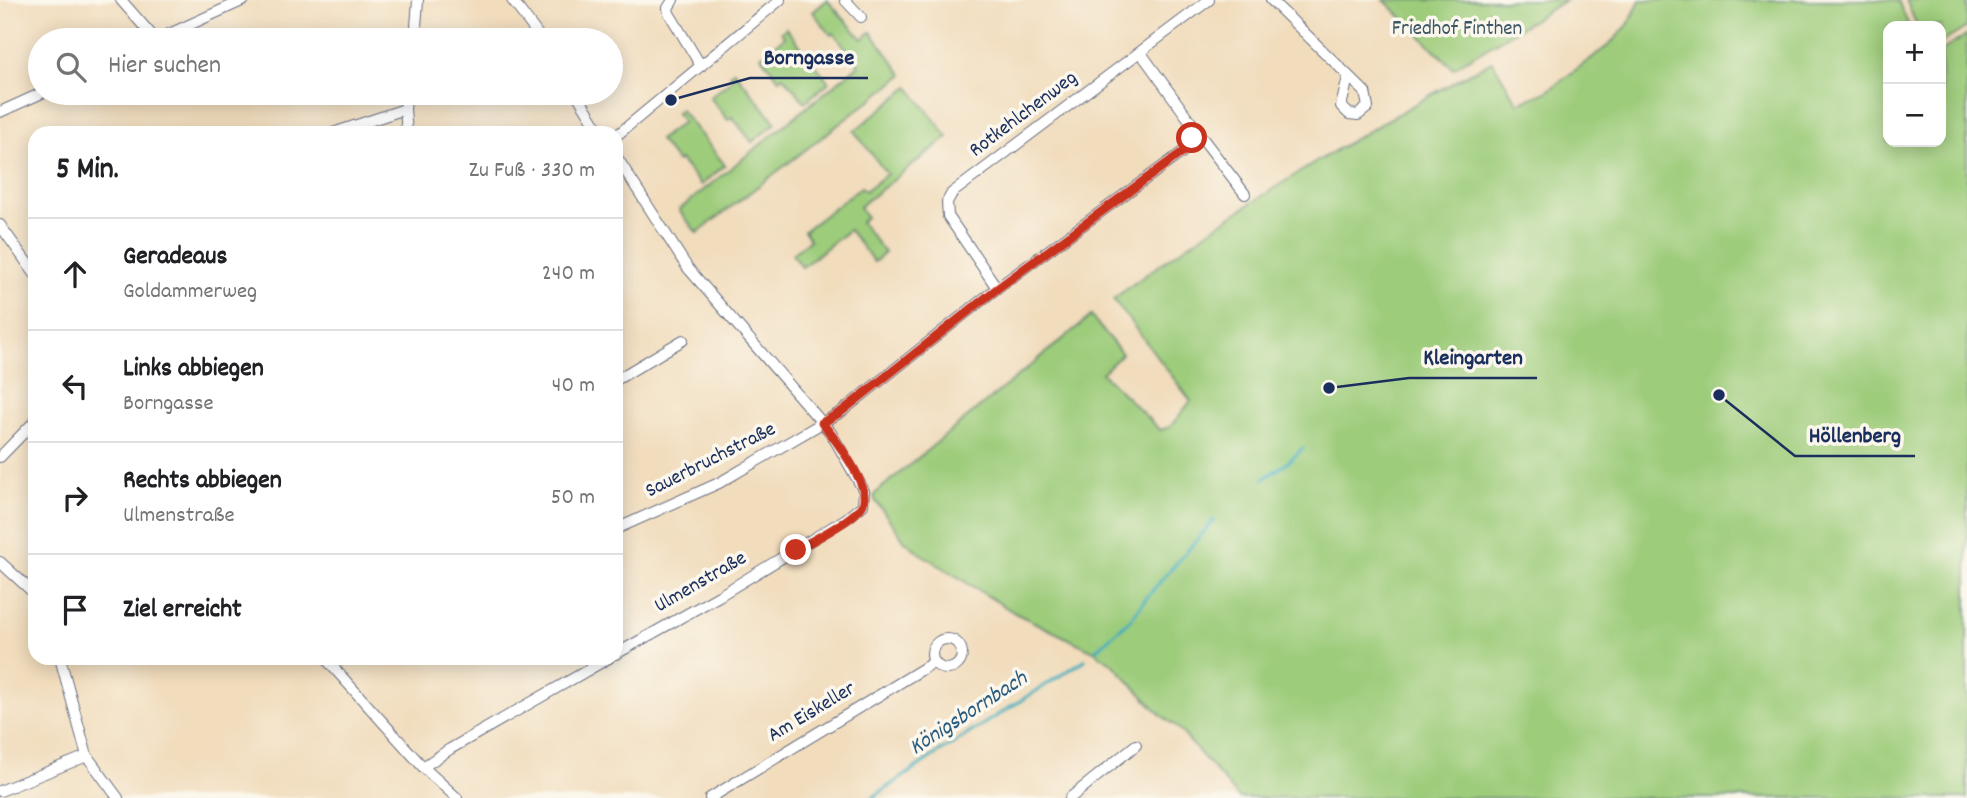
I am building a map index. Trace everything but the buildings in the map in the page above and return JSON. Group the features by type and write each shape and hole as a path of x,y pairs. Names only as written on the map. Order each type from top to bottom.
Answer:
{"street":[{"path":"121,0 146,28"},
{"path":"182,28 244,0"},
{"path":"416,28 418,0"},
{"path":"512,0 533,28"},
{"path":"673,0 668,8 669,13 701,66"},
{"path":"623,130 780,0"},
{"path":"845,0 861,18"},
{"name":"Rotkehlchenweg","path":"998,288 948,216 948,198 957,188 1142,53 1209,0"},
{"path":"1271,0 1348,78"},
{"path":"1142,53 1245,194"},
{"path":"0,112 28,100"},
{"path":"406,105 406,126"},
{"path":"584,105 597,126"},
{"path":"354,126 405,109"},
{"name":"Sauerbruchstraße","path":"623,526 719,483 841,412 998,288 1188,148 1193,136 1193,125"},
{"path":"623,167 687,267 822,423"},
{"path":"0,225 28,264"},
{"path":"623,376 683,340"},
{"name":"Ulmenstraße","path":"623,650 719,596 847,518 863,505 864,491 860,481 822,423"},
{"path":"0,457 28,428"},
{"path":"0,562 28,588"},
{"name":"Am Eiskeller","path":"710,798 934,662"},
{"path":"62,665 87,756 118,798"},
{"path":"331,665 423,767 457,798"},
{"path":"423,767 450,748 597,665"},
{"path":"1070,798 1136,745"},
{"path":"0,792 87,756"}],"green space":[{"path":"827,0 862,39 871,32 903,75 697,233 679,210 859,65 813,12"},
{"name":"Friedhof Finthen","path":"1384,0 1566,0 1453,68"},
{"path":"1640,0 1898,0 1907,21 1883,21 1883,147 1946,147 1946,48 1967,35 1967,798 1239,798 1179,729 1161,715 1114,665 1094,651 1015,613 921,554 905,541 875,500 874,495 879,490 1091,316 1122,354 1102,373 1160,430 1170,427 1191,401 1113,299 1204,234 1298,173 1492,61 1518,103 1546,92 1609,45 1628,25"},
{"path":"1906,0 1967,0 1967,27 1946,40 1946,21 1915,21"},
{"path":"786,28 829,82 805,102 783,76 779,79 761,56 785,37 781,32"},
{"path":"734,71 776,123 752,142 732,117 728,120 710,97 733,79 730,74"},
{"path":"909,87 948,137 859,207 866,217 861,222 885,253 874,262 849,230 802,267 792,254 810,240 804,231 861,187 865,191 887,174 854,131"},
{"path":"680,109 725,165 701,185 659,140 683,122 676,113"}],"waterway":[{"name":"Königsbornbach","path":"1263,479 1286,464 1303,448"},
{"name":"Königsbornbach","path":"1096,650 1131,619 1214,520"},
{"name":"Königsbornbach","path":"872,798 1085,660"}],"place":[{"name":"Borngasse","path":"671,100"},
{"name":"Kleingarten","path":"1329,388"},
{"name":"Höllenberg","path":"1719,395"}],"route":[{"path":"796,550 863,505 862,485 831,433 822,423 841,412 998,288 1148,179 1188,148 1192,138"}]}
